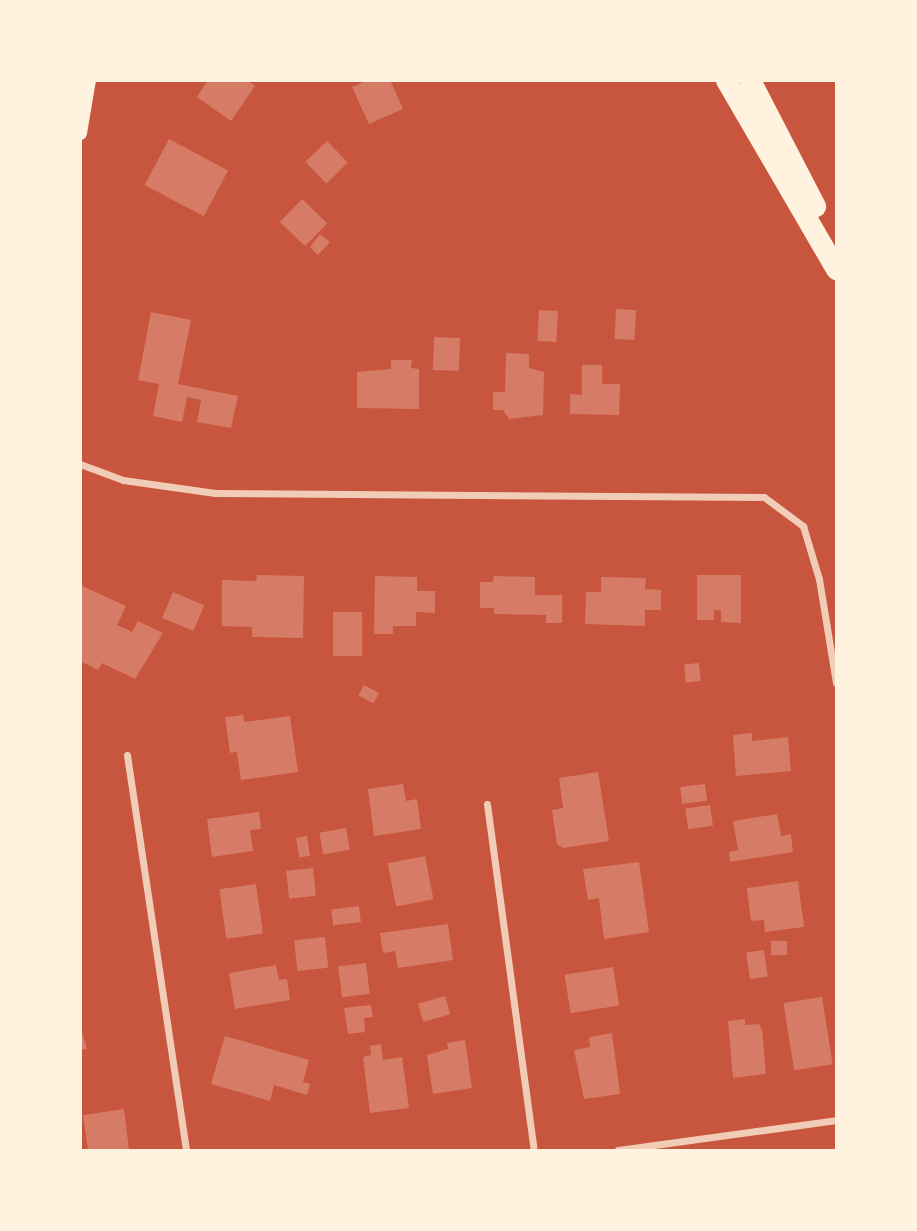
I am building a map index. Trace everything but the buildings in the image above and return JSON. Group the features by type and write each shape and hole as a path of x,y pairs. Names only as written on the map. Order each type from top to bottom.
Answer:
{"highway":[{"path":"726,80 836,269"},
{"path":"750,80 836,249"}],"main road":[{"path":"80,133 89,80"}],"street":[{"path":"80,464 134,482 215,493 764,497 803,526 819,579 836,683"},
{"path":"127,755 186,1150"},
{"path":"487,804 534,1150"},
{"path":"618,1150 836,1120"}]}
